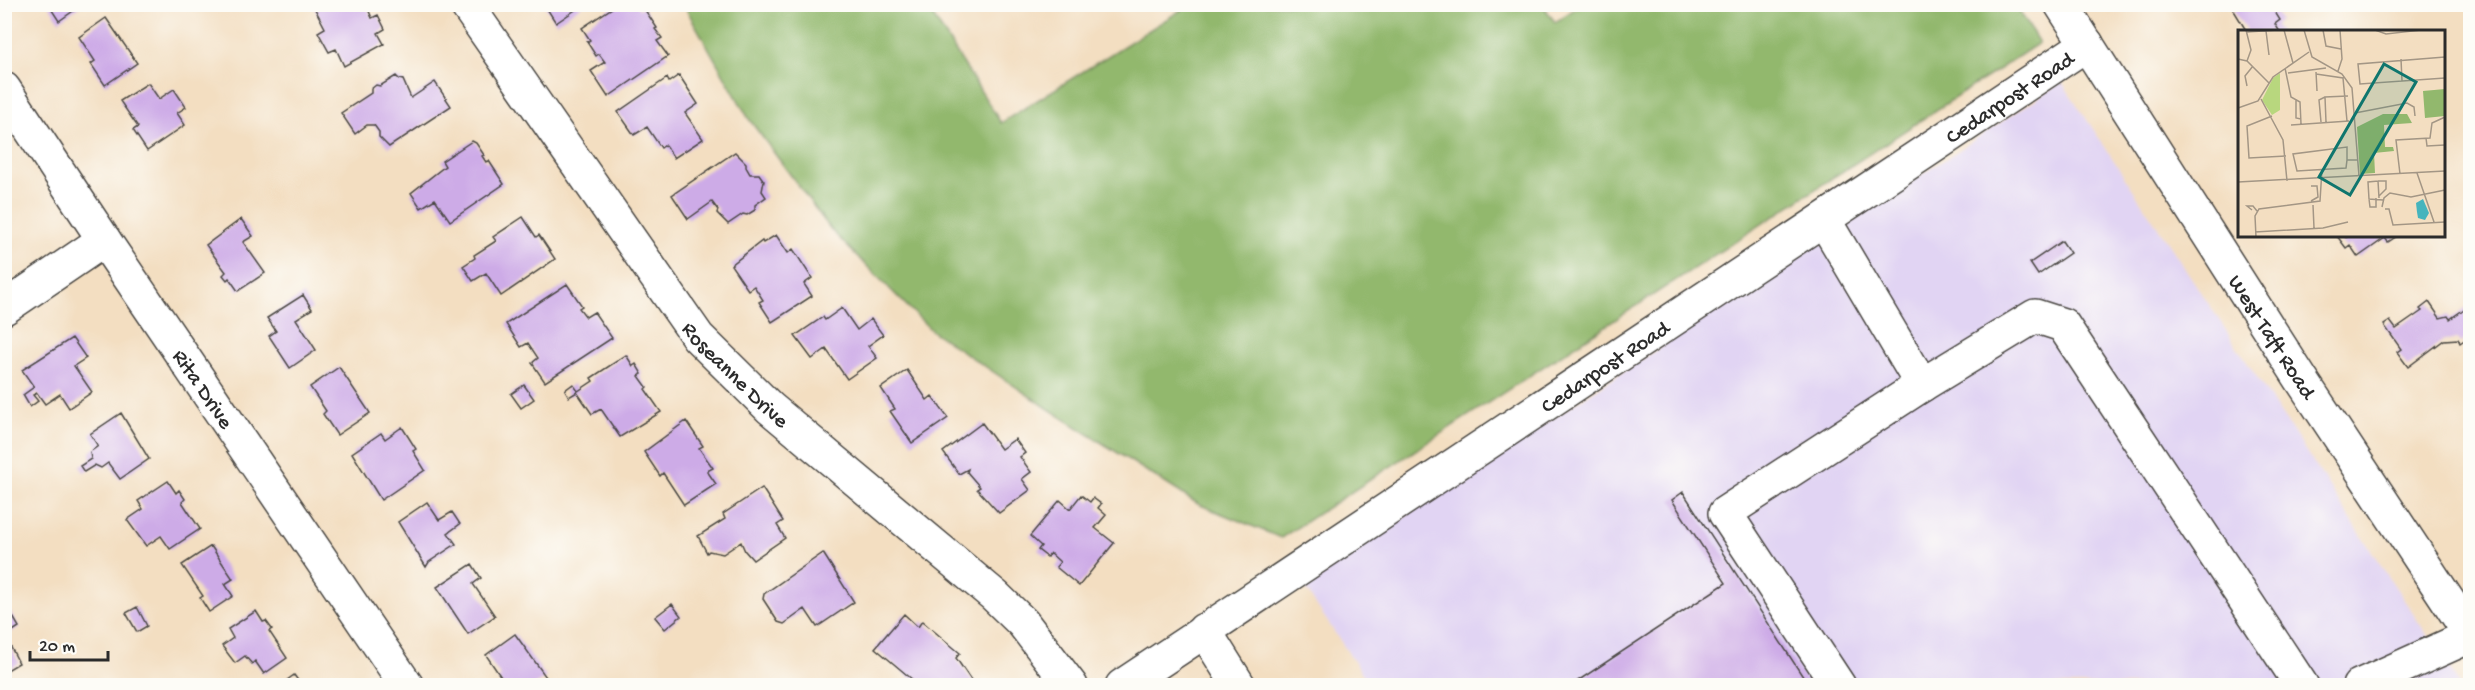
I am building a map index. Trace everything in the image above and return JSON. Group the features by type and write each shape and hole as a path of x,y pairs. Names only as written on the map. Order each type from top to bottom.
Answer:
{"street":[{"name":"Roseanne Drive","path":"466,4 519,84 698,337 770,408 995,596 1023,623 1071,686"},
{"name":"West Taft Road","path":"2061,4 2306,387 2470,636"},
{"name":"Cedarpost Road","path":"1122,686 2087,44"},
{"name":"Rita Drive","path":"4,89 407,686"},
{"path":"1824,220 1922,385"},
{"path":"4,308 104,240"},
{"path":"1839,686 1725,513 1922,385 2035,316 2063,325 2302,686"},
{"path":"1204,630 1239,686"},
{"path":"2359,686 2470,636"},
{"path":"2421,686 2470,636"}],"shaded area":[{"path":"2062,82 2460,685 1370,685 1301,582 1316,575"}],"green space":[{"path":"1542,4 1555,22 1582,4 2016,5 2039,43 1281,538 1198,504 932,331 832,231 749,119 684,5 926,5 1001,123 1189,5"}],"building":[{"path":"48,4 83,4 59,21"},
{"path":"319,4 377,4 368,9 372,18 378,15 385,29 378,33 384,44 344,66 336,49 329,52 318,32 325,28 314,7"},
{"path":"544,4 584,4 556,23"},
{"path":"618,4 636,4 639,9 643,7 662,38 657,41 668,56 608,97 591,71 605,62 599,54 596,56 582,28"},
{"path":"2241,4 2270,4 2280,20 2275,24 2279,30 2246,30 2233,9"},
{"path":"106,18 137,63 105,85 91,64 95,61 79,37"},
{"path":"679,75 698,104 685,113 703,139 674,158 665,145 661,148 647,127 634,135 618,112 667,78 669,82"},
{"path":"396,76 403,80 411,98 435,82 451,106 389,147 379,137 379,132 374,125 367,125 355,134 341,113 371,93 371,89 376,85 380,86"},
{"path":"148,83 159,99 174,89 186,107 177,113 185,125 147,151 133,130 138,127 120,101"},
{"path":"472,141 476,143 486,162 489,161 504,184 450,221 435,199 421,208 411,193 445,166 442,161"},
{"path":"735,152 746,163 750,174 759,174 764,181 762,191 766,197 755,205 755,210 747,215 743,214 728,224 717,213 718,210 712,202 688,219 672,195"},
{"path":"523,217 536,237 539,235 555,259 501,296 486,273 473,281 463,266 475,258 474,255 496,241 493,237"},
{"path":"241,219 253,236 243,242 265,273 238,291 229,278 227,280 223,275 226,272 206,245"},
{"path":"776,235 788,253 793,249 812,278 804,284 812,296 772,322 759,302 763,300 754,286 748,290 731,265 762,241 763,243"},
{"path":"2338,237 2396,237 2388,242 2385,238 2358,257 2350,245 2346,248"},
{"path":"2062,241 2070,253 2038,275 2030,263"},
{"path":"567,284 582,306 579,308 586,317 594,312 612,338 545,382 532,363 538,358 528,343 521,347 506,324"},
{"path":"303,295 312,309 296,319 316,350 290,368 269,336 276,331 267,318"},
{"path":"2429,302 2440,318 2448,316 2450,319 2470,305 2470,336 2460,343 2458,339 2444,340 2408,367 2397,352 2401,349 2384,325 2390,321 2396,329 2422,311 2420,309"},
{"path":"842,308 857,330 871,319 883,335 868,346 877,358 847,379 826,349 812,359 795,336 823,317 825,320"},
{"path":"72,338 86,358 74,366 92,392 69,408 60,394 45,404 37,393 33,395 38,401 30,407 23,395 34,387 22,370"},
{"path":"626,355 633,366 636,364 642,374 639,376 647,387 645,389 661,412 620,437 601,409 592,414 577,392 569,397 565,390 573,384 578,391 593,381 591,378"},
{"path":"339,367 370,413 337,435 323,414 326,411 310,387"},
{"path":"907,370 927,400 932,396 948,418 912,443 890,411 895,409 881,388"},
{"path":"524,385 534,399 521,408 511,394"},
{"path":"121,413 149,459 120,479 108,463 101,468 95,465 84,472 80,466 91,459 90,452 98,446 90,434"},
{"path":"686,421 703,446 699,448 713,468 707,471 716,484 684,505 663,473 660,476 644,452"},
{"path":"982,423 1001,449 1015,439 1025,453 1020,457 1031,472 1022,479 1030,490 999,513 977,489 980,487 967,472 968,469 959,474 943,452"},
{"path":"402,427 416,449 413,451 425,470 381,500 352,453 381,433 385,439"},
{"path":"168,481 176,493 179,490 185,499 182,502 200,529 170,549 161,536 146,546 127,520 143,509 138,501"},
{"path":"762,488 783,521 777,525 785,538 753,560 741,542 723,554 709,551 707,553 698,536 725,519 723,514"},
{"path":"1683,492 1809,686 1570,686 1726,583 1672,500"},
{"path":"1081,495 1090,502 1093,498 1101,504 1098,508 1106,515 1095,528 1114,543 1079,586 1056,567 1060,562 1050,553 1047,557 1038,550 1041,546 1030,536 1060,500 1070,509"},
{"path":"427,502 439,520 452,512 460,524 448,533 456,544 429,562 426,567 398,522"},
{"path":"211,546 233,579 225,584 233,596 209,612 200,598 203,596 182,565"},
{"path":"823,553 854,602 817,627 805,609 784,624 778,622 763,599 764,594"},
{"path":"472,564 481,578 473,584 495,616 468,634 437,587"},
{"path":"672,604 681,616 665,629 655,617"},
{"path":"137,607 147,626 137,632 126,613"},
{"path":"9,610 19,627 5,636 19,663 4,672 4,613"},
{"path":"256,611 263,622 266,621 272,629 269,631 287,658 264,674 255,661 252,664 245,656 235,663 222,646 233,638 228,629"},
{"path":"904,614 918,627 922,621 960,653 956,658 975,686 908,686 913,680 875,648"},
{"path":"515,634 546,677 534,686 502,686 498,679 501,677 486,655"},
{"path":"294,675 302,686 279,686"}]}
